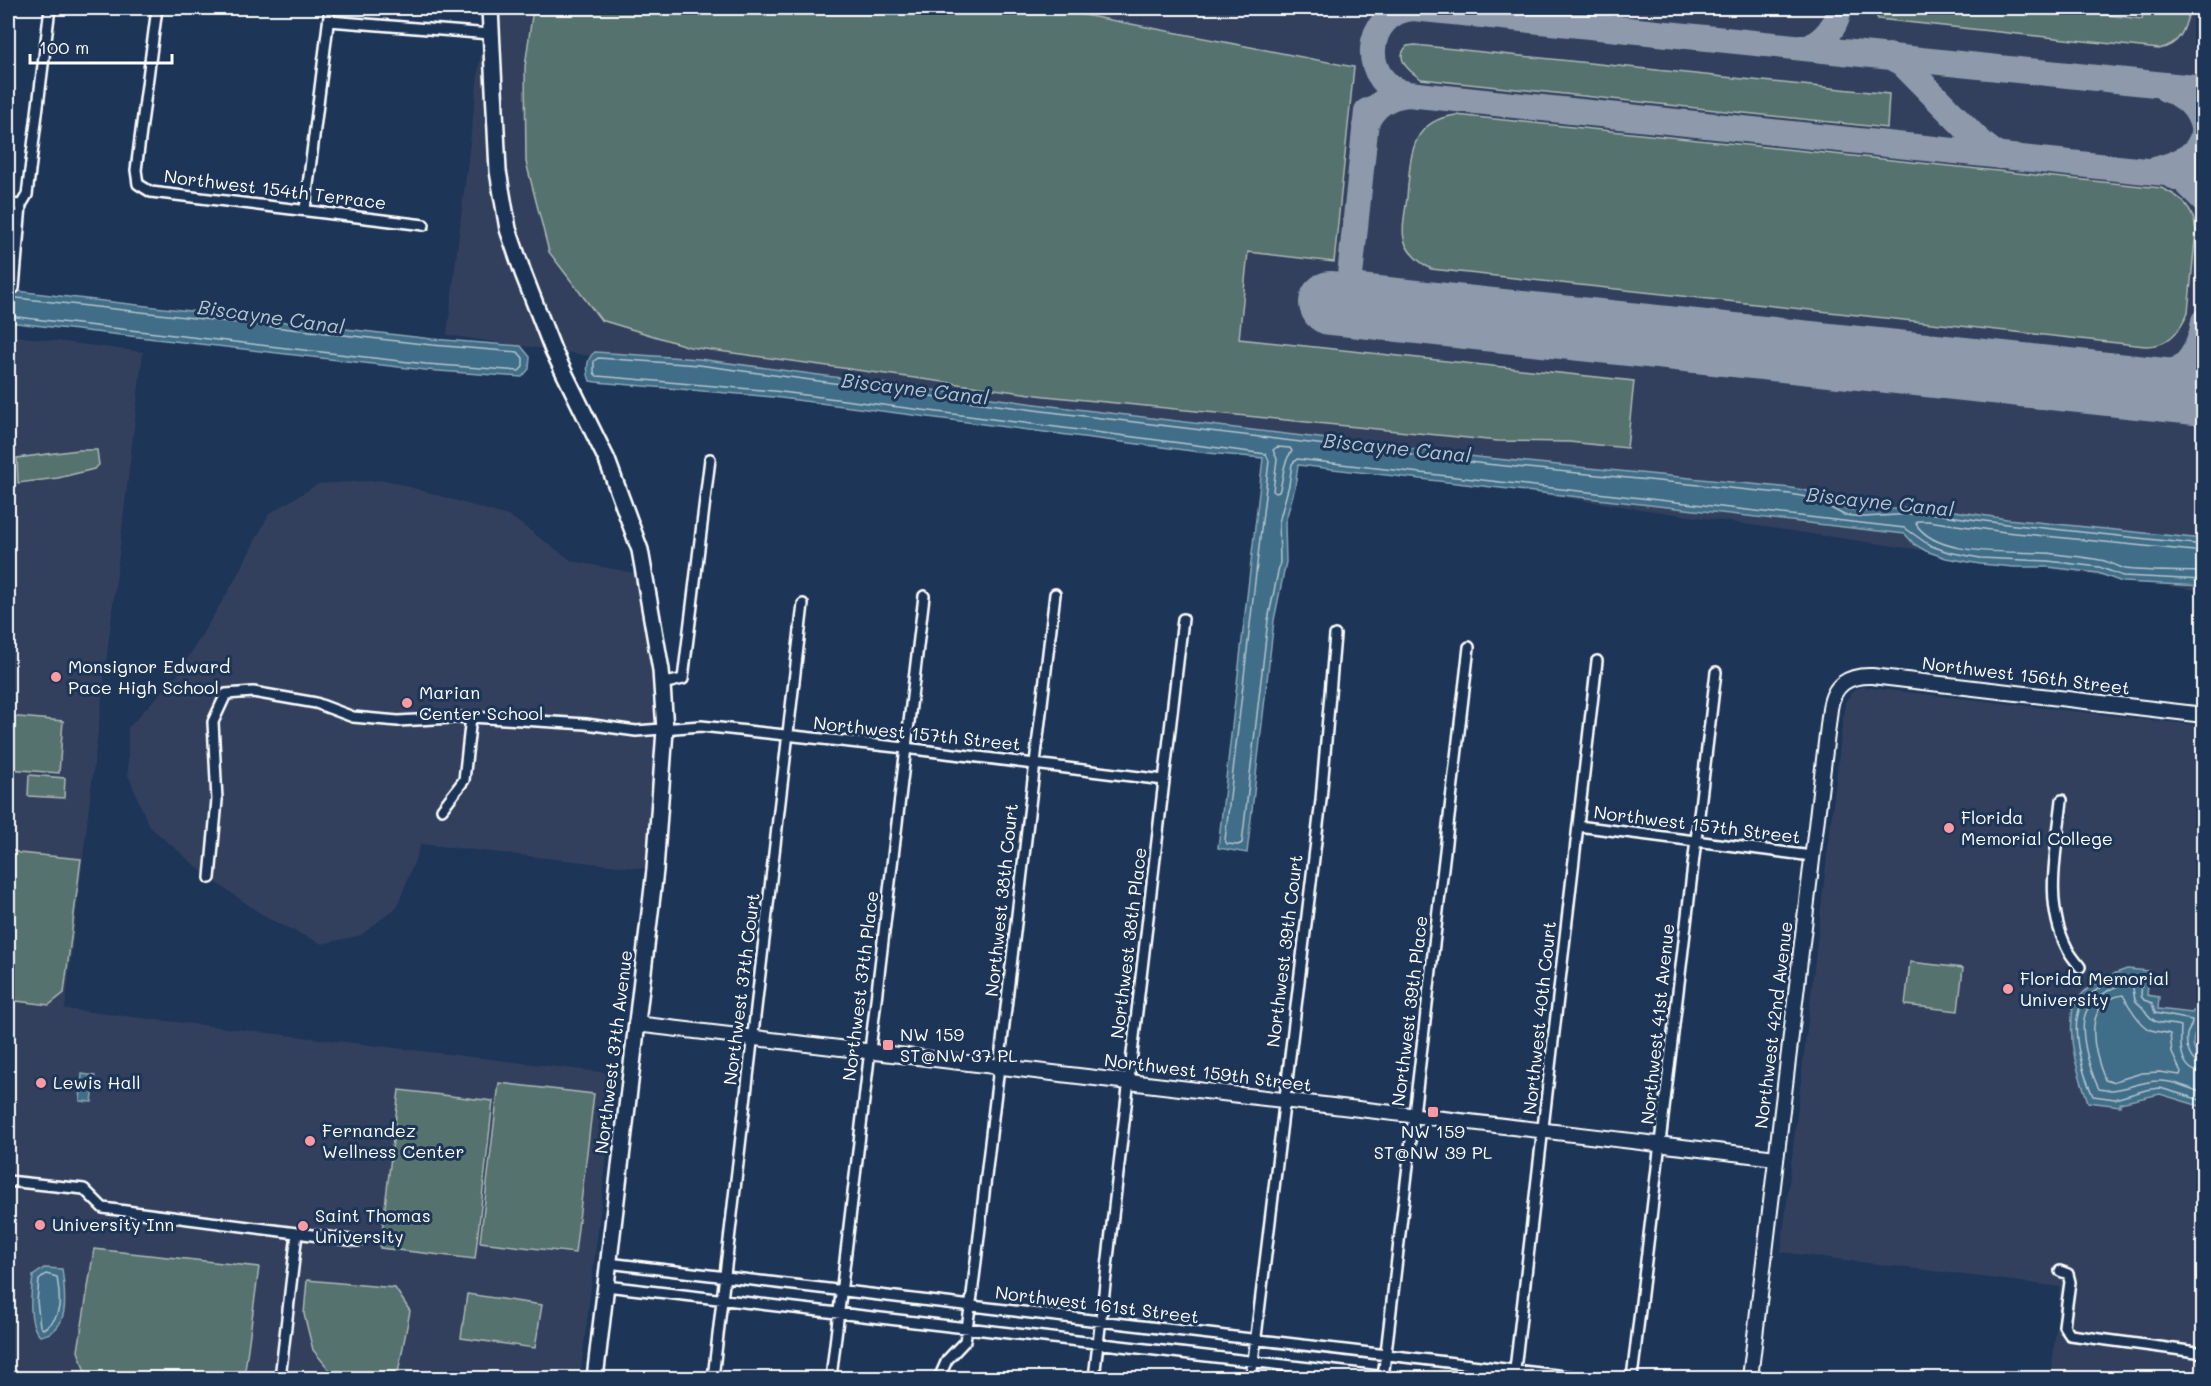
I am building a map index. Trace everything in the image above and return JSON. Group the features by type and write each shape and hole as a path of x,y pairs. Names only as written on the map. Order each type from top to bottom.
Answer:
{"main road":[{"name":"Northwest 37th Avenue","path":"490,8 498,171 508,229 554,350 607,460 640,550 662,684 665,730 660,824 595,1378"},
{"path":"490,34 500,8"}],"street":[{"path":"14,288 21,205 27,195 50,8"},
{"name":"Northwest 154th Terrace","path":"157,8 136,170 138,184 151,192 424,225"},
{"path":"305,209 330,8"},
{"path":"329,21 490,34"},
{"path":"8,204 21,205"},
{"path":"662,684 683,679 710,459"},
{"name":"Northwest 38th Court","path":"939,1378 944,1365 965,1341 967,1328 1055,594"},
{"name":"Northwest 37th Place","path":"831,1378 924,596"},
{"name":"Northwest 37th Court","path":"713,1378 803,604"},
{"name":"Northwest 38th Place","path":"1094,1378 1183,619"},
{"name":"Northwest 39th Court","path":"1251,1378 1321,800 1335,635"},
{"name":"Northwest 39th Place","path":"1383,1378 1469,647"},
{"name":"Northwest 40th Court","path":"1515,1375 1597,661"},
{"name":"Northwest 41st Avenue","path":"1632,1378 1716,672"},
{"name":"Northwest 156th Street","path":"1845,681 1860,676 1872,676 2204,715"},
{"name":"Northwest 42nd Avenue","path":"1750,1378 1830,704 1835,690 1845,681"},
{"name":"Northwest 157th Street","path":"210,878 217,800 213,722 226,694 253,692 305,701 353,717 398,721 471,717 586,724 636,731 701,726 906,748 1164,780"},
{"path":"442,809 464,780 471,717"},
{"path":"2062,800 2052,894 2055,918 2067,949 2080,967"},
{"name":"Northwest 157th Street","path":"1578,826 1812,856"},
{"name":"Northwest 159th Street","path":"636,1024 1776,1158"},
{"path":"8,1181 84,1189 103,1208 358,1241"},
{"path":"280,1378 297,1233"},
{"name":"Northwest 161st Street","path":"608,1263 1386,1355 1515,1375 1582,1378"},
{"path":"2060,1271 2068,1274 2070,1282 2064,1326 2070,1335 2204,1353"},
{"name":"Northwest 161st Street","path":"606,1286 1395,1378"}],"shaded area":[{"path":"486,8 2203,8 2203,591 447,335"},
{"name":"Saint Thomas University","path":"8,335 143,352 65,1009 617,1074 580,1378 8,1378"},
{"name":"Marian Center School","path":"386,480 511,517 572,561 644,575 661,670 655,870 421,844 397,907 361,935 322,944 267,918 210,878 149,826 128,775 128,728 178,674 232,585 269,514 318,484"},
{"name":"Florida Memorial University","path":"1862,687 2203,726 2203,1378 2051,1378 2060,1287 1781,1252 1845,702 1854,690"}],"green space":[{"path":"533,8 1048,8 1354,67 1334,262 1248,252 1239,339 1634,381 1627,448 1569,442 1498,441 1045,396 690,347 601,320 549,252 526,162 525,67"},
{"path":"1873,8 2043,8 2142,19 2144,8 2190,8 2178,39 2167,47 2159,49 1878,19"},
{"path":"1407,46 1889,94 1887,128 1421,79 1408,68 1402,56"},
{"path":"1456,115 2161,188 2181,199 2192,215 2196,230 2188,312 2177,331 2166,341 2153,346 2145,346 1431,269 1414,257 1408,249 1403,234 1412,156 1420,134 1429,125 1440,119"},
{"path":"78,450 97,450 99,465 94,469 58,478 18,483 17,458"},
{"path":"8,716 63,721 59,773 8,769"},
{"path":"29,775 65,778 64,798 28,796"},
{"path":"8,848 19,853 81,859 64,993 49,1005 8,1000"},
{"path":"1910,962 1963,968 1958,1011 1905,1005"},
{"path":"499,1083 594,1094 575,1253 480,1242"},
{"path":"399,1090 493,1101 475,1259 380,1248"},
{"path":"94,1249 259,1267 244,1378 87,1378 78,1351"},
{"path":"307,1280 395,1288 410,1311 397,1378 336,1378 313,1350 304,1314"},
{"path":"467,1294 542,1305 535,1348 461,1338"}],"water":[{"path":"8,290 432,339 521,346 530,357 529,369 522,377 425,370 8,322"},
{"name":"Biscayne Canal","path":"595,352 699,359 1043,405 1486,458 1791,488 1814,492 1845,509 1865,511 1928,507 2007,519 2203,539 2203,586 2122,582 2098,573 2048,567 1980,564 1946,558 1926,551 1914,544 1905,534 1298,465 1295,487 1285,523 1286,562 1274,620 1247,853 1218,848 1263,458 1208,453 773,397 596,382 590,381 587,369 588,361"},
{"path":"2127,969 2149,971 2147,995 2159,997 2158,1009 2199,1012 2193,1042 2203,1062 2203,1107 2160,1094 2120,1103 2120,1106 2088,1102 2073,1051 2071,1030 2073,1009 2078,999 2090,987 2104,978"},
{"path":"82,1074 95,1076 92,1102 80,1101"},
{"path":"44,1268 62,1269 65,1299 62,1319 57,1327 50,1333 40,1336 33,1324 31,1299 33,1276"}],"taxiway":[{"path":"1408,94 1392,88 1381,77 1374,63 1373,49 1376,34 1384,22 1396,12 1413,8 2204,89"},
{"path":"1809,48 1829,31 1836,21 1839,8"},
{"path":"1889,56 1902,63 1980,142 1998,156"},
{"path":"2166,89 2179,95 2195,108 2203,127"},
{"path":"1365,126 1381,103 1393,97 1408,94 2204,177"},
{"path":"1347,305 1367,111"},
{"path":"2155,170 2188,157 2201,141"},
{"path":"2171,175 2184,180 2204,200"},
{"path":"2139,387 2164,379 2184,366 2197,347 2204,321"}],"runway":[{"path":"1331,303 2204,394"}],"place":[{"name":"Monsignor Edward Pace High School","path":"56,677"},
{"name":"Marian Center School","path":"407,703"},
{"name":"Florida Memorial College","path":"1949,828"},
{"name":"Florida Memorial University","path":"2008,989"},
{"name":"NW 159 ST@NW 37 PL","path":"888,1045"},
{"name":"Lewis Hall","path":"41,1083"},
{"name":"NW 159 ST@NW 39 PL","path":"1433,1112"},
{"name":"Fernandez Wellness Center","path":"310,1141"},
{"name":"University Inn","path":"40,1225"},
{"name":"Saint Thomas University","path":"303,1226"}]}
